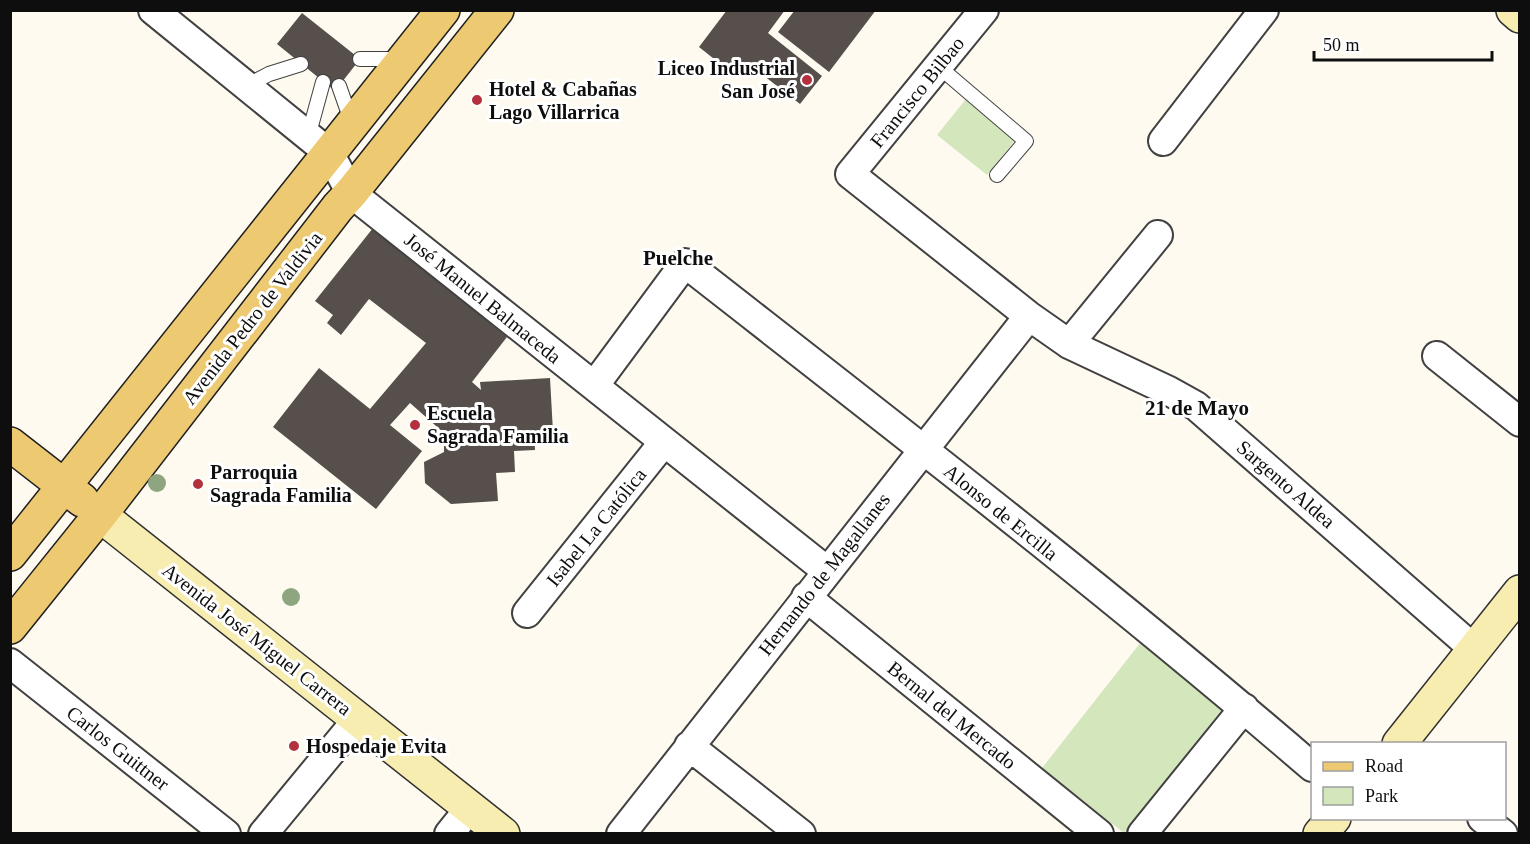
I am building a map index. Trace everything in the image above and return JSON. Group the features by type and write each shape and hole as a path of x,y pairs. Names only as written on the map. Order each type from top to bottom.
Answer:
{"main road":[{"path":"10,554 64,487 319,145 352,123 443,10"},
{"name":"Avenida Pedro de Valdivia","path":"10,627 100,515 331,216 497,10"},
{"path":"1513,10 1520,16"},
{"name":"Avenida José Miguel Carrera","path":"10,444 503,834"},
{"path":"1401,742 1520,592"},
{"path":"1320,834 1333,820"}],"street":[{"name":"José Manuel Balmaceda","path":"153,10 319,145 351,193 827,571"},
{"name":"Francisco Bilbao","path":"850,174 984,10"},
{"path":"1163,141 1264,10"},
{"name":"Sargento Aldea","path":"850,174 1029,316 1069,344 1196,406 1474,649"},
{"path":"1069,344 1158,236"},
{"name":"Alonso de Ercilla","path":"594,386 685,263 923,449 1244,708 1311,766"},
{"name":"Hernando de Magallanes","path":"621,834 1029,316"},
{"path":"1437,356 1520,422"},
{"name":"Isabel La Católica","path":"527,613 664,442"},
{"name":"Bernal del Mercado","path":"806,597 1099,834"},
{"name":"Carlos Guittner","path":"10,663 226,834"},
{"path":"1142,834 1244,708"},
{"path":"263,834 358,719"},
{"path":"689,746 801,834"},
{"path":"449,834 470,808"},
{"path":"1483,820 1503,834"}],"lane":[{"path":"360,60 405,58"},
{"path":"246,86 269,74 301,64"},
{"path":"938,66 1026,141 997,175"},
{"path":"319,145 323,82"},
{"path":"339,86 352,123"}],"green space":[{"path":"966,99 1016,139 987,175 937,135"},
{"path":"1141,642 1223,708 1124,833 1042,768"}],"building":[{"path":"727,10 785,10 768,33 822,76 800,104 749,64 738,78 699,47"},
{"path":"795,10 876,10 829,72 778,32"},
{"path":"302,13 360,59 335,91 277,44"},
{"path":"373,228 507,337 472,382 481,390 480,382 550,378 553,432 534,433 535,450 514,451 515,472 496,473 498,501 451,504 425,483 424,462 444,452 444,433 410,403 390,425 422,451 376,509 273,427 319,368 370,409 426,343 369,299 341,335 327,323 333,315 315,301"}],"place":[{"name":"Liceo Industrial San José","path":"807,80"},
{"name":"Hotel & Cabañas Lago Villarrica","path":"477,100"},
{"name":"Escuela Sagrada Familia","path":"415,425"},
{"name":"Parroquia Sagrada Familia","path":"198,484"},
{"name":"Hospedaje Evita","path":"294,746"}],"district":[{"name":"Puelche","path":"678,258"},
{"name":"21 de Mayo","path":"1197,408"}]}
